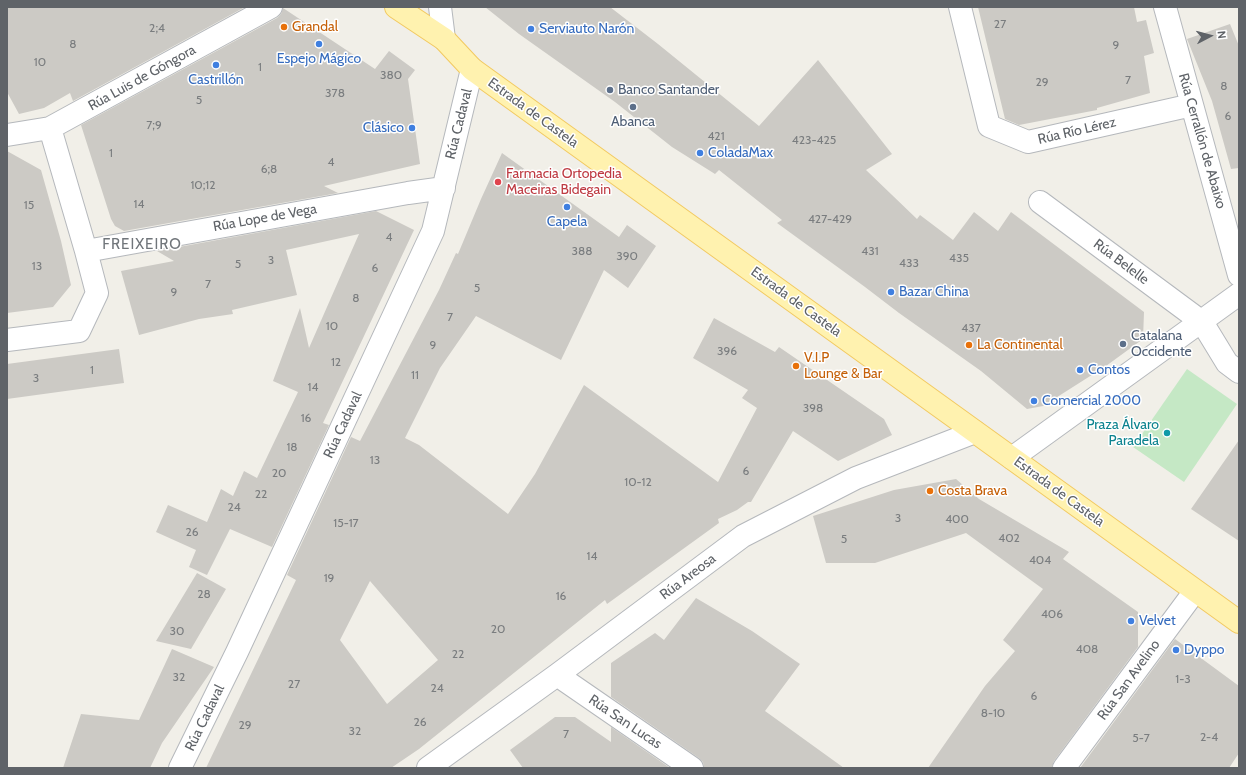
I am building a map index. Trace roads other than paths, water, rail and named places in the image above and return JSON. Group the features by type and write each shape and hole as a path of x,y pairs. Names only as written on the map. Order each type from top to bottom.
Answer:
{"main road":[{"name":"Estrada de Castela","path":"396,7 444,39 472,69 1239,622"}],"street":[{"name":"Rúa Luis de Góngora","path":"7,135 50,128 271,7"},
{"path":"440,7 444,39"},
{"name":"Rúa Río Lérez","path":"960,7 989,126 1028,142 1192,105"},
{"name":"Rúa Cerrallón de Abaixo","path":"1165,7 1239,275"},
{"name":"Rúa Cadaval","path":"180,768 237,652 433,231 472,69"},
{"path":"7,340 79,331 97,293 86,250 50,128"},
{"name":"Rúa Lope de Vega","path":"86,250 408,193 444,188"},
{"name":"Rúa Belelle","path":"1040,202 1202,322"},
{"path":"1012,458 1239,294"},
{"path":"1202,322 1227,363 1239,372"},
{"name":"Rúa Areosa","path":"428,768 557,676 743,536 856,478 975,432"},
{"name":"Rúa San Avelino","path":"1064,768 1195,591"},
{"name":"Rúa San Lucas","path":"557,676 692,768"}],"place":[{"name":"Grandal","path":"284,27"},
{"name":"Serviauto Narón","path":"531,29"},
{"name":"Espejo Mágico","path":"319,44"},
{"name":"Castrillón","path":"216,65"},
{"name":"Banco Santander","path":"610,90"},
{"name":"Abanca","path":"633,107"},
{"name":"Clásico","path":"412,128"},
{"name":"ColadaMax","path":"700,153"},
{"name":"Farmacia Ortopedia Maceiras Bidegain","path":"498,182"},
{"name":"Capela","path":"567,207"},
{"name":"Bazar China","path":"891,292"},
{"name":"Catalana Occidente","path":"1123,344"},
{"name":"La Continental","path":"969,345"},
{"name":"V.I.P Lounge & Bar","path":"796,366"},
{"name":"Contos","path":"1080,370"},
{"name":"Comercial 2000","path":"1034,401"},
{"name":"Praza Álvaro Paradela","path":"1167,433"},
{"name":"Costa Brava","path":"930,491"},
{"name":"Velvet","path":"1131,621"},
{"name":"Dyppo","path":"1176,650"}],"district":[{"name":"FREIXEIRO","path":"142,245"}]}
